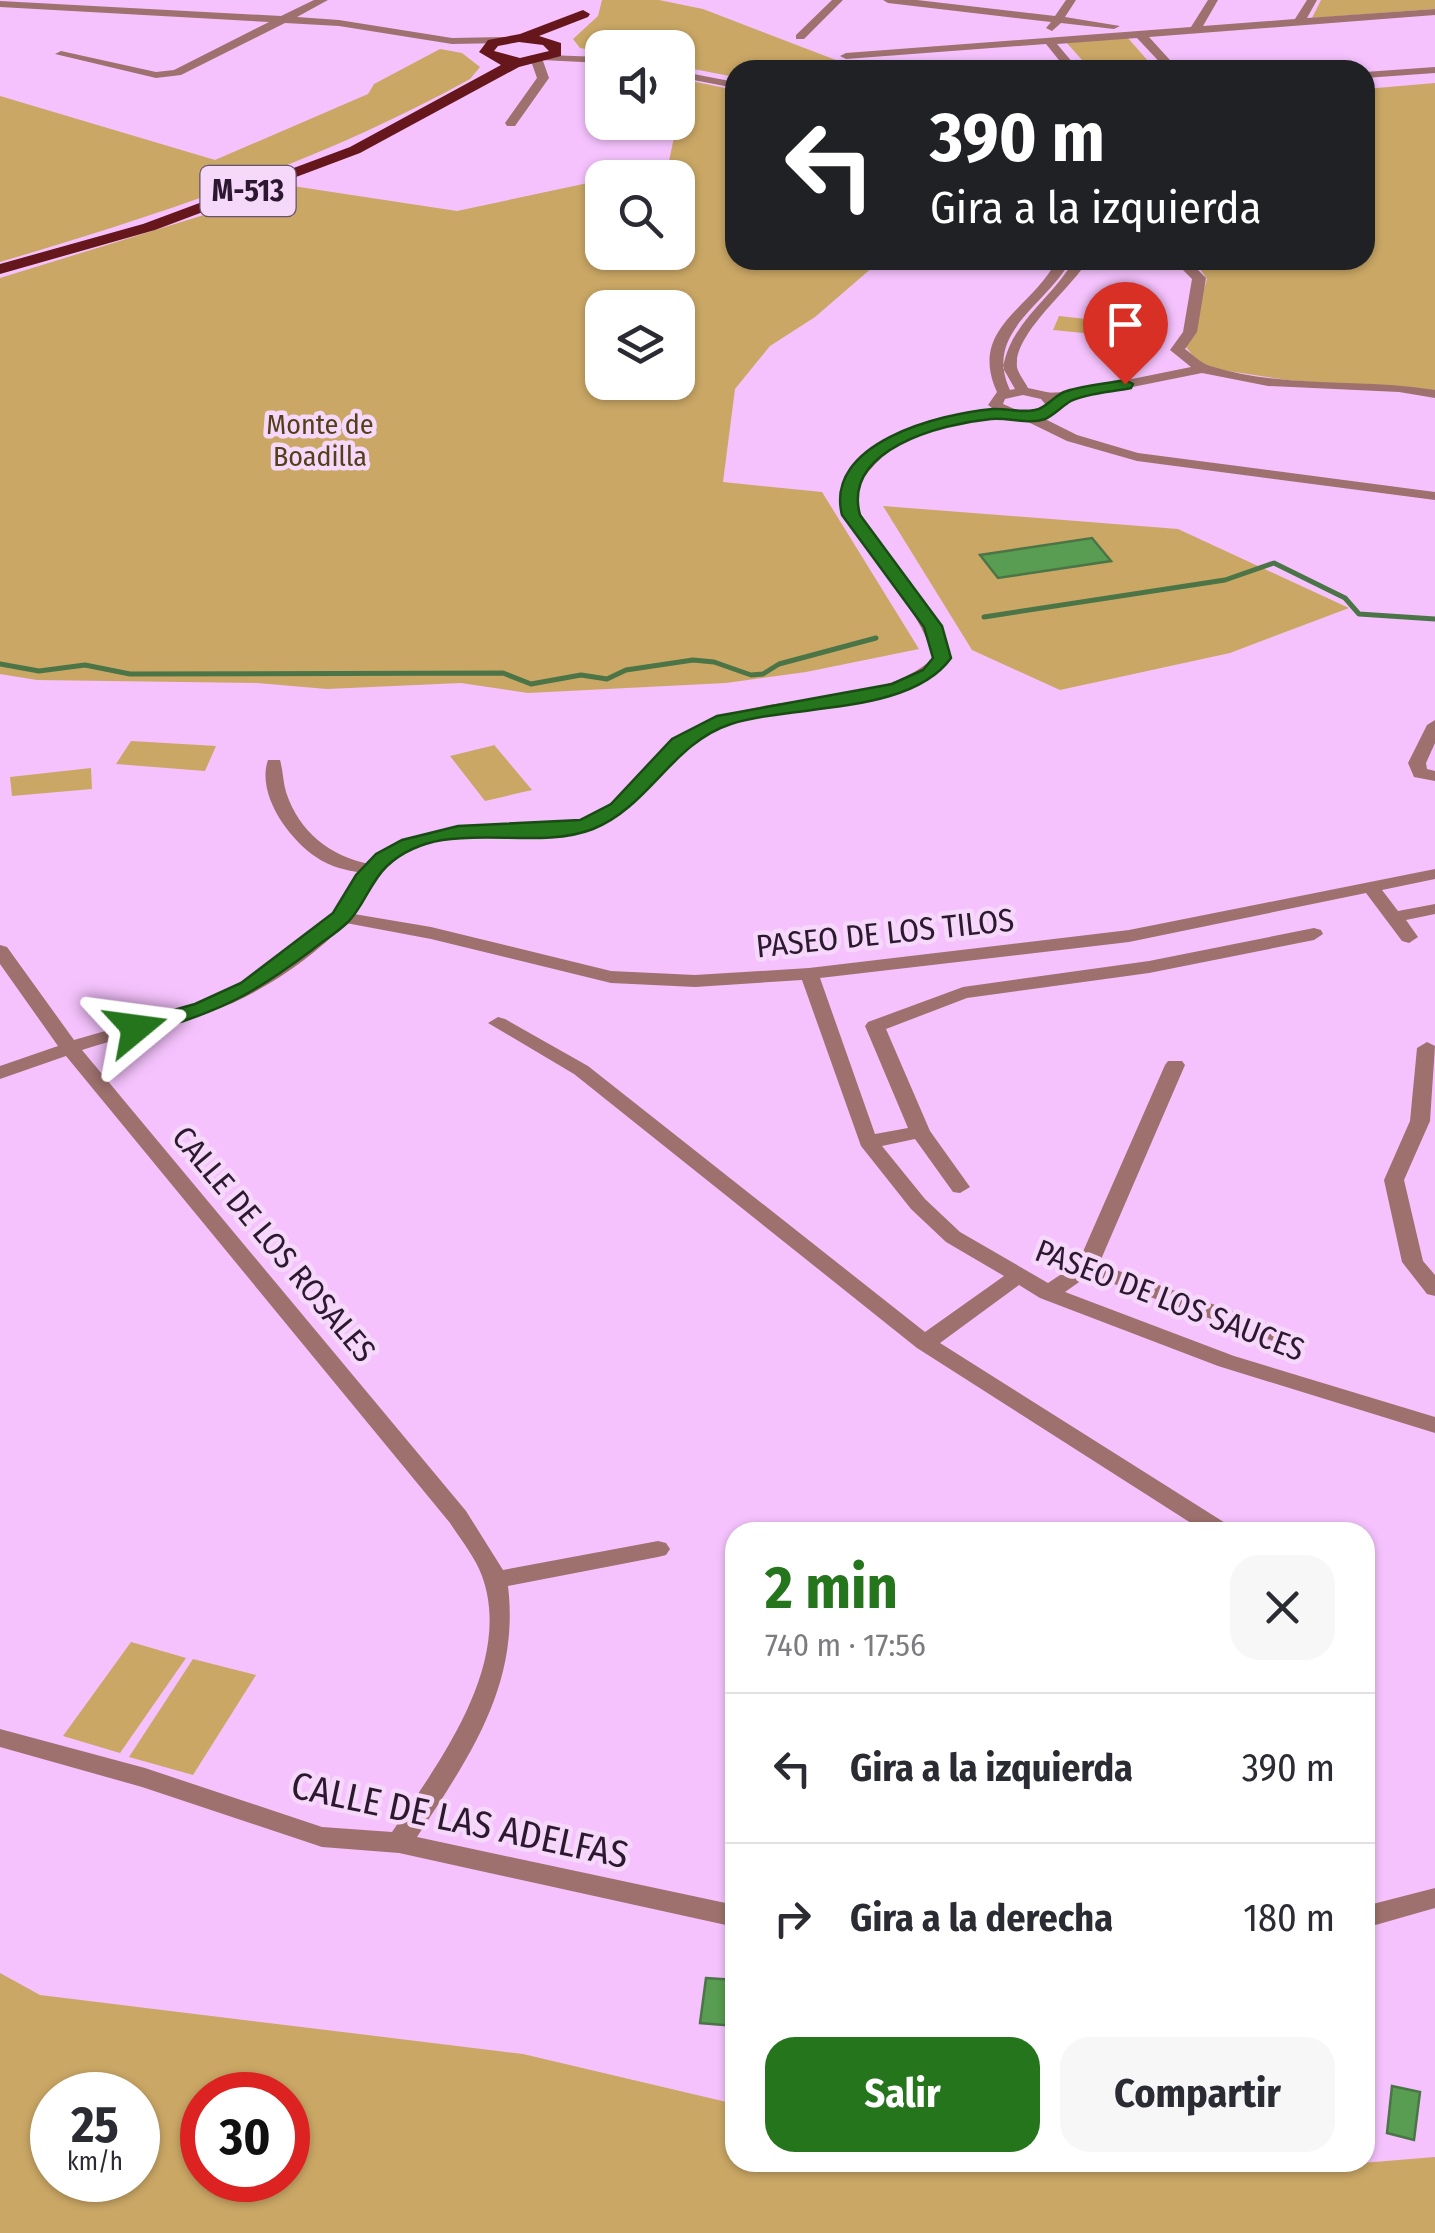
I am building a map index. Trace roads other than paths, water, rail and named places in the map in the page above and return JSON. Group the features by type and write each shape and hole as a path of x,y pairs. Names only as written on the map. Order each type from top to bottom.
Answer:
{"main road":[{"path":"484,81 493,68 487,47 564,24 588,8"},
{"path":"512,39 548,52 588,8"},
{"name":"M-513","path":"0,269 149,227 375,141 518,62 548,52"},
{"name":"M-513","path":"492,57 518,62"}],"street":[{"path":"61,54 156,74 176,72 323,0"},
{"path":"800,37 838,0"},
{"path":"888,0 1056,19 1140,34 1435,12"},
{"path":"1047,39 1071,0"},
{"path":"1196,30 1214,0"},
{"path":"1299,22 1312,0"},
{"path":"0,6 368,25 452,40 512,39"},
{"path":"280,22 350,30 492,57"},
{"path":"846,56 1115,30 1164,32"},
{"path":"1140,34 1164,60"},
{"path":"1047,39 1065,60"},
{"path":"511,123 543,78 548,52 585,56"},
{"path":"1375,77 1435,72"},
{"path":"695,74 725,80"},
{"path":"1060,270 1021,311 1000,342 992,368 1002,404 1072,438 1137,456 1435,496"},
{"path":"1075,270 1067,285 1018,337 1010,368 1022,391 1054,402 1083,431 1146,450 1435,488"},
{"path":"1191,270 1199,278 1190,332 1178,350 1202,369"},
{"path":"1028,417 1054,402 1202,369 1268,382 1400,388 1435,394"},
{"path":"0,1073 70,1047 203,1009 242,991 342,917 363,879 383,858 410,844 436,836 586,825 618,808 679,744 724,720 897,688 929,674 942,658 940,646 838,514 836,493 846,468 884,436 1002,404 1022,391"},
{"path":"1435,724 1417,764 1420,773 1435,776"},
{"path":"274,764 272,776 282,806 309,841 334,860 374,870"},
{"name":"PASEO DE LOS TILOS","path":"342,917 431,933 610,977 696,981 809,974 1130,936 1435,874"},
{"path":"1372,888 1409,937"},
{"path":"1394,918 1435,909"},
{"path":"960,1187 920,1132 875,1026 964,993 1149,967 1314,934"},
{"path":"1130,936 1149,967"},
{"name":"CALLE DE LOS ROSALES","path":"0,951 70,1047 458,1517 496,1580 501,1632 476,1725 399,1843"},
{"name":"PASEO DE LOS SAUCES","path":"809,974 868,1142 918,1204 952,1237 1048,1294 1226,1362 1435,1426"},
{"path":"498,1024 581,1070 925,1343 1206,1522"},
{"path":"1427,1048 1420,1121 1394,1180 1414,1262 1435,1289"},
{"path":"1048,1294 1087,1267 1175,1065"},
{"path":"868,1142 920,1132"},
{"path":"1087,1267 1292,1340"},
{"path":"925,1343 1017,1277"},
{"path":"496,1580 658,1550"},
{"name":"CALLE DE LAS ADELFAS","path":"0,1738 145,1778 322,1837 399,1843 725,1914"},
{"path":"1375,1914 1435,1898"}],"waterway":[{"path":"984,617 1225,580 1274,563 1345,598 1359,614 1435,619"},
{"path":"0,664 39,671 85,665 130,674 503,673 531,684 581,675 607,679 626,670 693,660 714,662 751,675 763,674 779,664 876,638"}],"park label":[{"name":"Monte de Boadilla","path":"320,440"}]}
